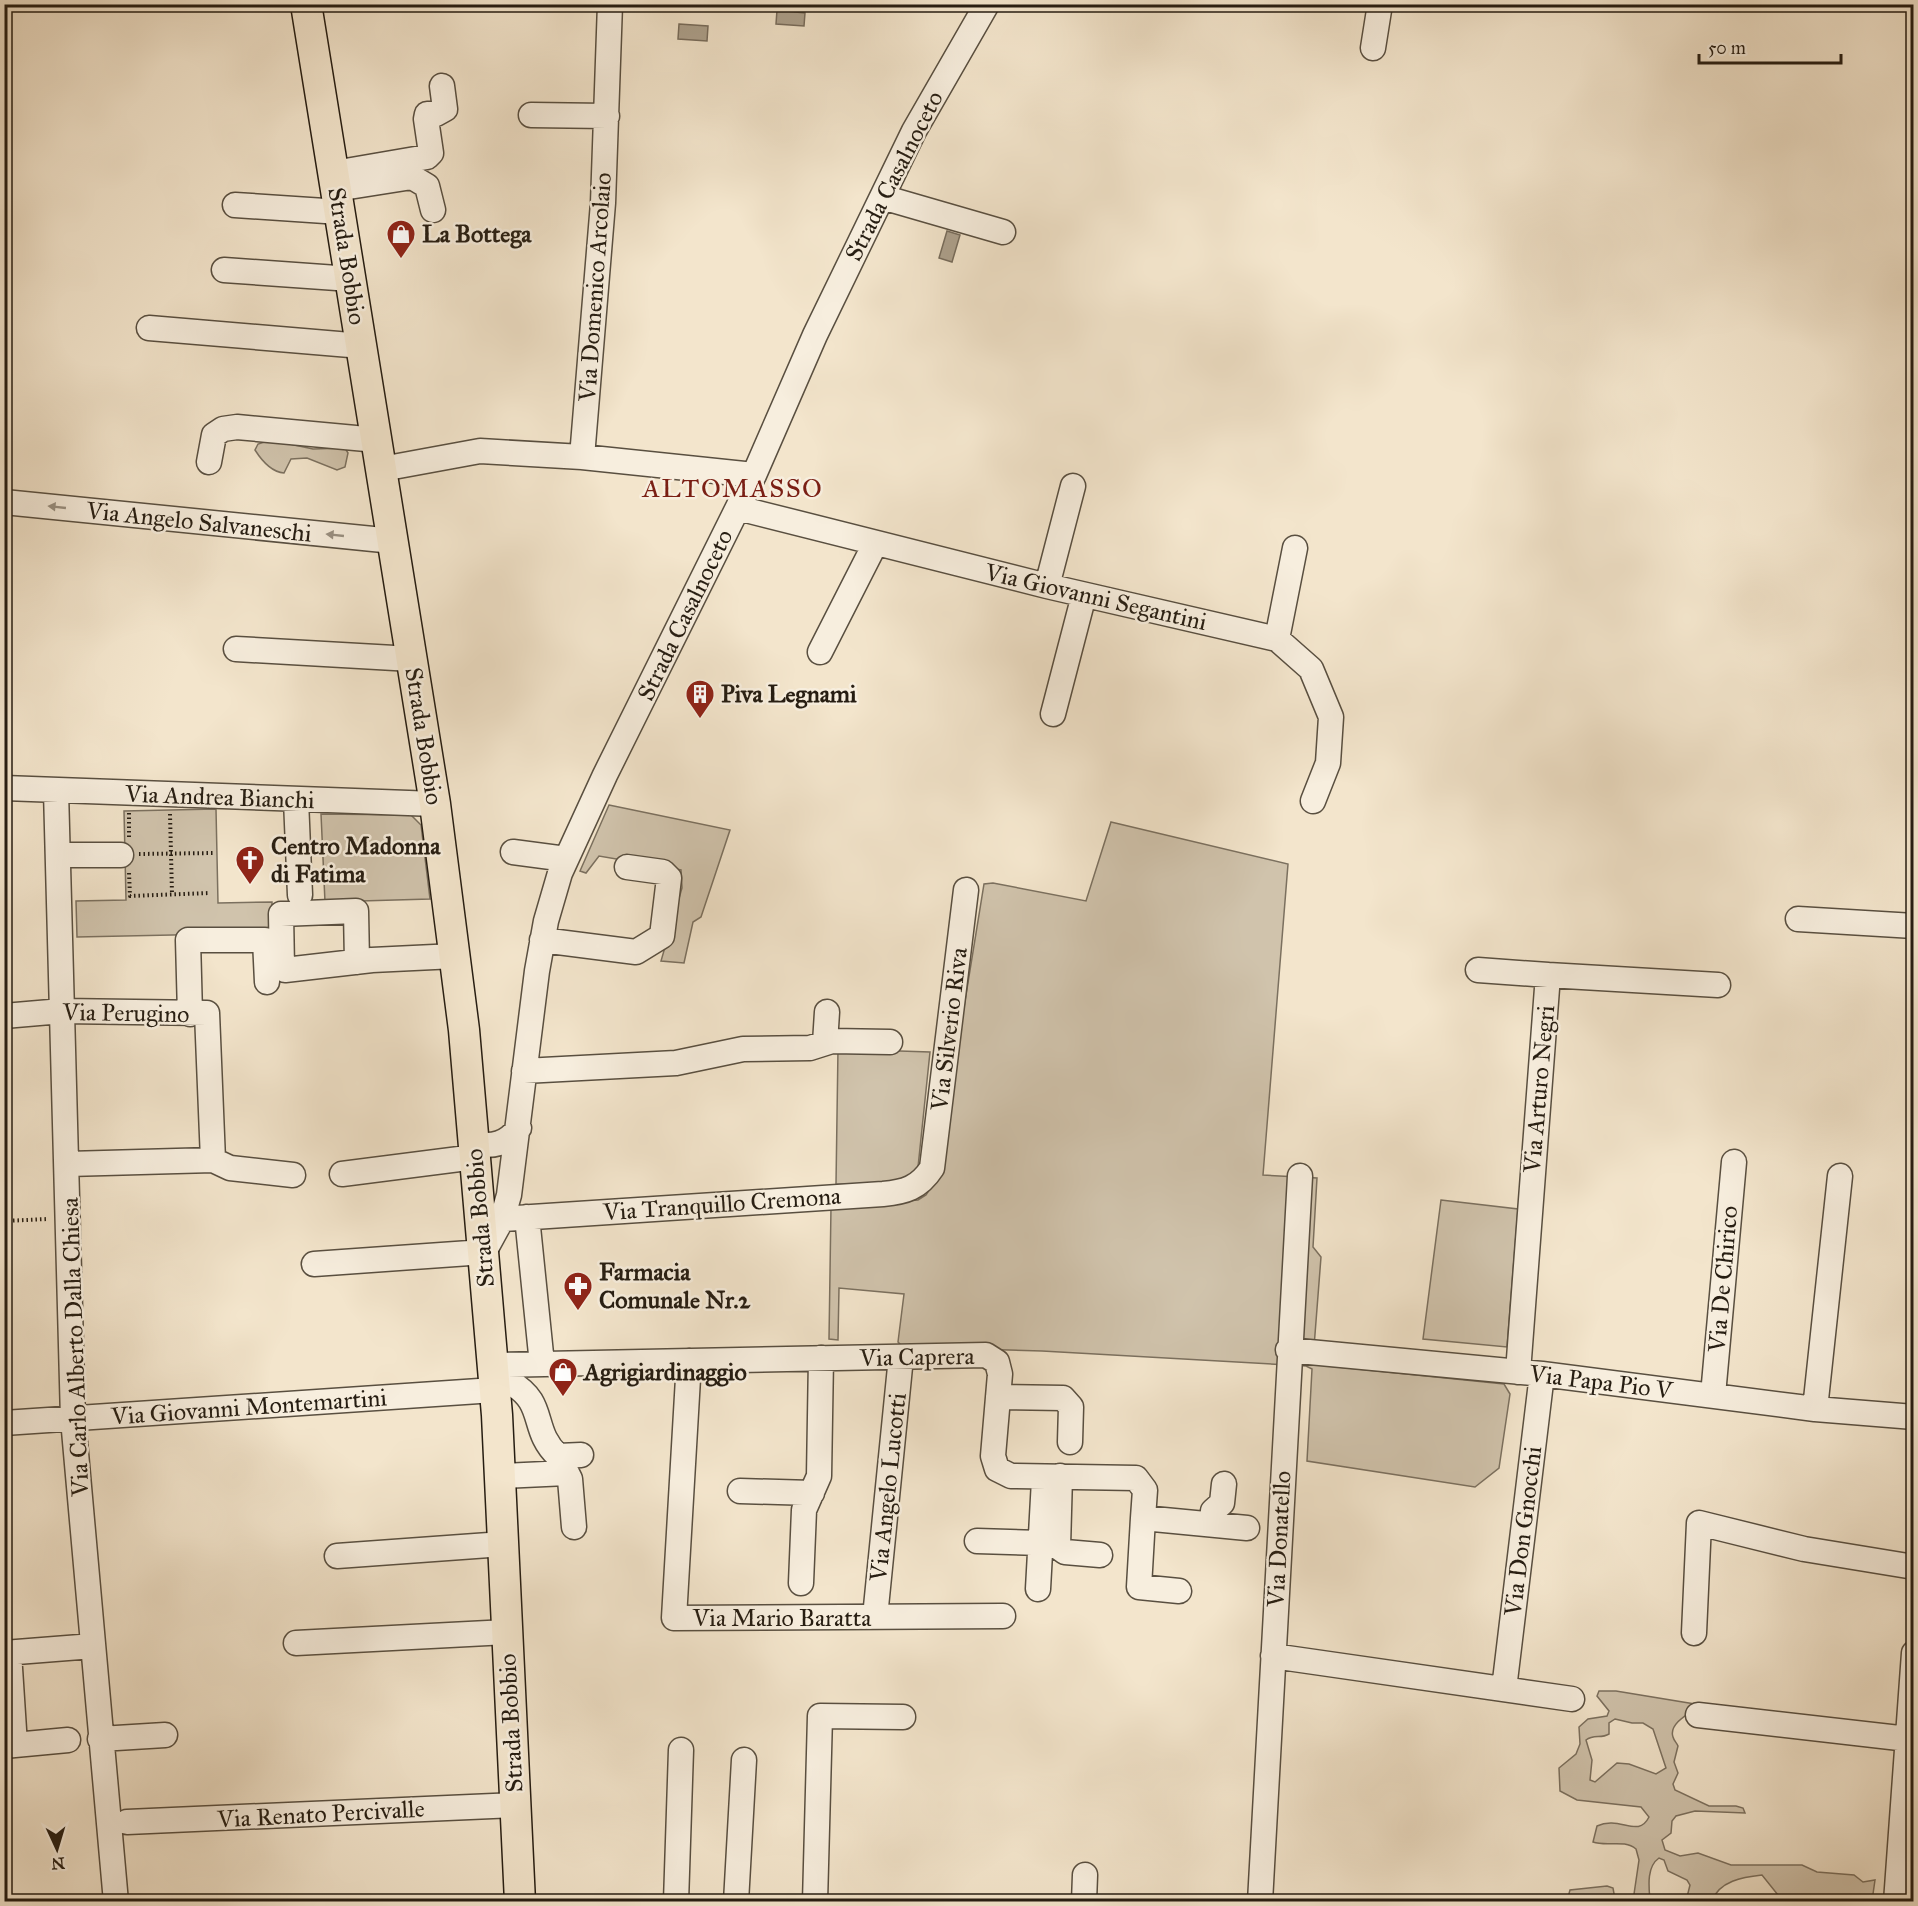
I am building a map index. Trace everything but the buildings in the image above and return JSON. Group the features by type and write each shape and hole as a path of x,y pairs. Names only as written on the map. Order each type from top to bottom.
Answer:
{"main road":[{"name":"Strada Bobbio","path":"306,4 435,804 455,956 499,1388 500,1476 520,1902"}],"street":[{"name":"Via Domenico Arcolaio","path":"582,457 603,203 610,4"},
{"name":"Strada Casalnoceto","path":"484,1252 501,1219 509,1194 542,940 566,859 754,476 815,335 914,131 987,4"},
{"path":"1373,48 1380,4"},
{"path":"337,191 427,157 431,153 426,119 427,114 436,114 445,109 442,86"},
{"path":"531,115 607,116"},
{"path":"235,205 337,191 412,177 427,186 433,210"},
{"path":"882,197 1003,232"},
{"path":"224,270 351,279"},
{"path":"149,328 362,346"},
{"path":"209,462 214,435 223,429 237,427 377,440"},
{"path":"382,469 480,452 582,457 754,476"},
{"path":"1047,586 1073,486"},
{"name":"Via Angelo Salvaneschi","path":"4,502 393,541"},
{"name":"Via Giovanni Segantini","path":"738,508 874,544 1277,639 1311,669 1332,717 1328,763 1313,801"},
{"path":"820,652 874,544"},
{"path":"1277,639 1295,549"},
{"path":"1053,714 1084,595"},
{"path":"236,649 412,659"},
{"name":"Via Andrea Bianchi","path":"4,788 170,796 435,804"},
{"name":"Via Carlo Alberto Dalla Chiesa","path":"56,791 68,1164 73,1419 116,1902"},
{"path":"296,800 300,895"},
{"path":"513,852 566,859"},
{"path":"58,855 125,855"},
{"path":"542,940 636,952 662,936 669,878 663,872 627,867"},
{"name":"Via Silverio Riva","path":"932,1168 966,890"},
{"path":"1798,919 1914,926"},
{"path":"184,1014 188,940 265,940 267,982"},
{"path":"178,951 184,1014"},
{"path":"357,962 455,956"},
{"path":"1478,970 1548,975"},
{"name":"Via Arturo Negri","path":"1518,1372 1548,975 1718,984"},
{"name":"Via Perugino","path":"4,1016 62,1011 207,1013 213,1160"},
{"path":"825,1043 827,1012"},
{"path":"524,1071 676,1063 743,1049 810,1048 825,1043 890,1042"},
{"path":"342,1173 475,1158 492,1146 510,1139 519,1128"},
{"path":"475,1158 498,1172 515,1155"},
{"path":"68,1164 213,1160 230,1168 293,1175"},
{"name":"Via De Chirico","path":"1713,1395 1734,1162"},
{"name":"Via Tranquillo Cremona","path":"501,1219 905,1192 917,1186 932,1168"},
{"name":"Via Donatello","path":"1260,1902 1288,1350 1300,1176"},
{"path":"1815,1409 1840,1176"},
{"path":"527,1217 542,1364"},
{"path":"314,1264 484,1252"},
{"name":"Via Papa Pio V","path":"1288,1350 1542,1374 1815,1409 1914,1417"},
{"name":"Via Caprera","path":"499,1388 542,1364 986,1355 997,1362 1000,1374 993,1456 997,1469 1011,1476 1136,1478 1145,1490 1143,1518"},
{"name":"Via Angelo Lucotti","path":"875,1617 901,1357"},
{"path":"801,1583 804,1510 819,1476 821,1359"},
{"name":"Via Mario Baratta","path":"689,1361 674,1618 1003,1616"},
{"name":"Via Don Gnocchi","path":"1504,1689 1542,1374"},
{"path":"499,1388 532,1399 542,1437 567,1462 574,1527"},
{"name":"Via Giovanni Montemartini","path":"4,1423 499,1388"},
{"path":"998,1397 1063,1398 1071,1407 1070,1442"},
{"path":"500,1476 567,1462"},
{"path":"1038,1589 1041,1543 1052,1477"},
{"path":"1052,1477 1058,1547 1065,1552 1100,1555"},
{"path":"1212,1524 1213,1511 1222,1503 1224,1484"},
{"path":"740,1491 812,1493"},
{"path":"1179,1591 1139,1587 1143,1518 1247,1527"},
{"path":"1694,1633 1699,1523 1804,1549 1914,1567"},
{"path":"977,1541 1041,1543"},
{"path":"337,1556 503,1544"},
{"path":"296,1643 507,1632"},
{"path":"68,1740 10,1745 7,1653 93,1646"},
{"path":"1896,1902 1907,1803 1908,1739 1914,1653"},
{"path":"1273,1656 1572,1699"},
{"path":"1698,1715 1908,1739"},
{"path":"815,1902 820,1716 903,1717"},
{"path":"100,1739 165,1735"},
{"path":"676,1902 681,1750"},
{"path":"736,1902 744,1760"},
{"name":"Via Renato Percivalle","path":"127,1822 515,1805"},
{"path":"1084,1902 1085,1875"}],"path":[{"path":"129,794 125,855 129,896 210,893"},
{"path":"170,796 172,894"},
{"path":"125,855 213,853"},
{"path":"4,1221 69,1218"}],"shaded area":[{"path":"777,10 805,13 804,26 776,24"},
{"path":"679,24 708,26 707,41 678,39"},
{"path":"947,231 960,235 952,262 939,258"},
{"path":"271,440 313,449 345,448 348,453 345,467 337,470 307,458 291,459 284,473 275,471 255,450 258,444"},
{"path":"609,805 730,830 701,917 693,922 684,963 661,961 682,888 681,870 599,856 586,873 580,871"},
{"path":"216,809 218,903 272,902 272,933 77,937 76,901 126,900 124,811"},
{"path":"321,814 411,815 421,825 430,899 325,902"},
{"path":"1111,822 1288,864 1263,1175 1317,1178 1313,1247 1321,1257 1313,1360 1328,1366 1504,1384 1510,1394 1499,1468 1475,1487 1307,1461 1312,1369 1306,1366 1042,1351 903,1347 898,1342 904,1294 839,1288 838,1340 829,1339 831,1207 918,1200 926,1195 936,1180 984,884 993,883 1086,901"},
{"path":"838,1049 930,1052 918,1167 902,1180 881,1185 836,1184"},
{"path":"1441,1200 1518,1209 1507,1347 1423,1339"},
{"path":"1599,1691 1616,1691 1701,1705 1677,1723 1672,1732 1678,1746 1674,1762 1678,1773 1673,1784 1675,1790 1709,1806 1736,1806 1743,1808 1745,1813 1695,1811 1676,1816 1672,1821 1671,1833 1662,1840 1665,1850 1680,1856 1698,1853 1731,1865 1802,1865 1817,1872 1854,1875 1863,1882 1875,1880 1872,1901 1795,1901 1790,1895 1778,1895 1762,1875 1732,1881 1715,1894 1712,1901 1686,1901 1690,1885 1687,1880 1668,1871 1664,1860 1659,1858 1650,1872 1650,1901 1633,1901 1639,1860 1636,1849 1626,1844 1593,1842 1597,1826 1613,1823 1634,1827 1645,1823 1649,1817 1641,1807 1577,1800 1560,1791 1559,1768 1576,1754 1580,1744 1579,1727 1588,1719 1607,1716 1609,1711 1597,1696","holes":["1615,1719 1643,1723 1653,1729 1666,1768 1656,1774 1629,1764 1617,1763 1595,1782 1590,1780 1592,1760 1586,1740 1609,1734 1609,1723"]},
{"path":"1607,1886 1613,1888 1615,1899 1612,1901 1567,1901 1570,1890"}],"place":[{"name":"La Bottega","path":"401,260"},
{"name":"Piva Legnami","path":"700,720"},
{"name":"Centro Madonna di Fatima","path":"250,886"},
{"name":"Farmacia Comunale Nr.2","path":"578,1312"},
{"name":"Agrigiardinaggio","path":"563,1398"}],"district":[{"name":"ALTOMASSO","path":"733,488"}]}
